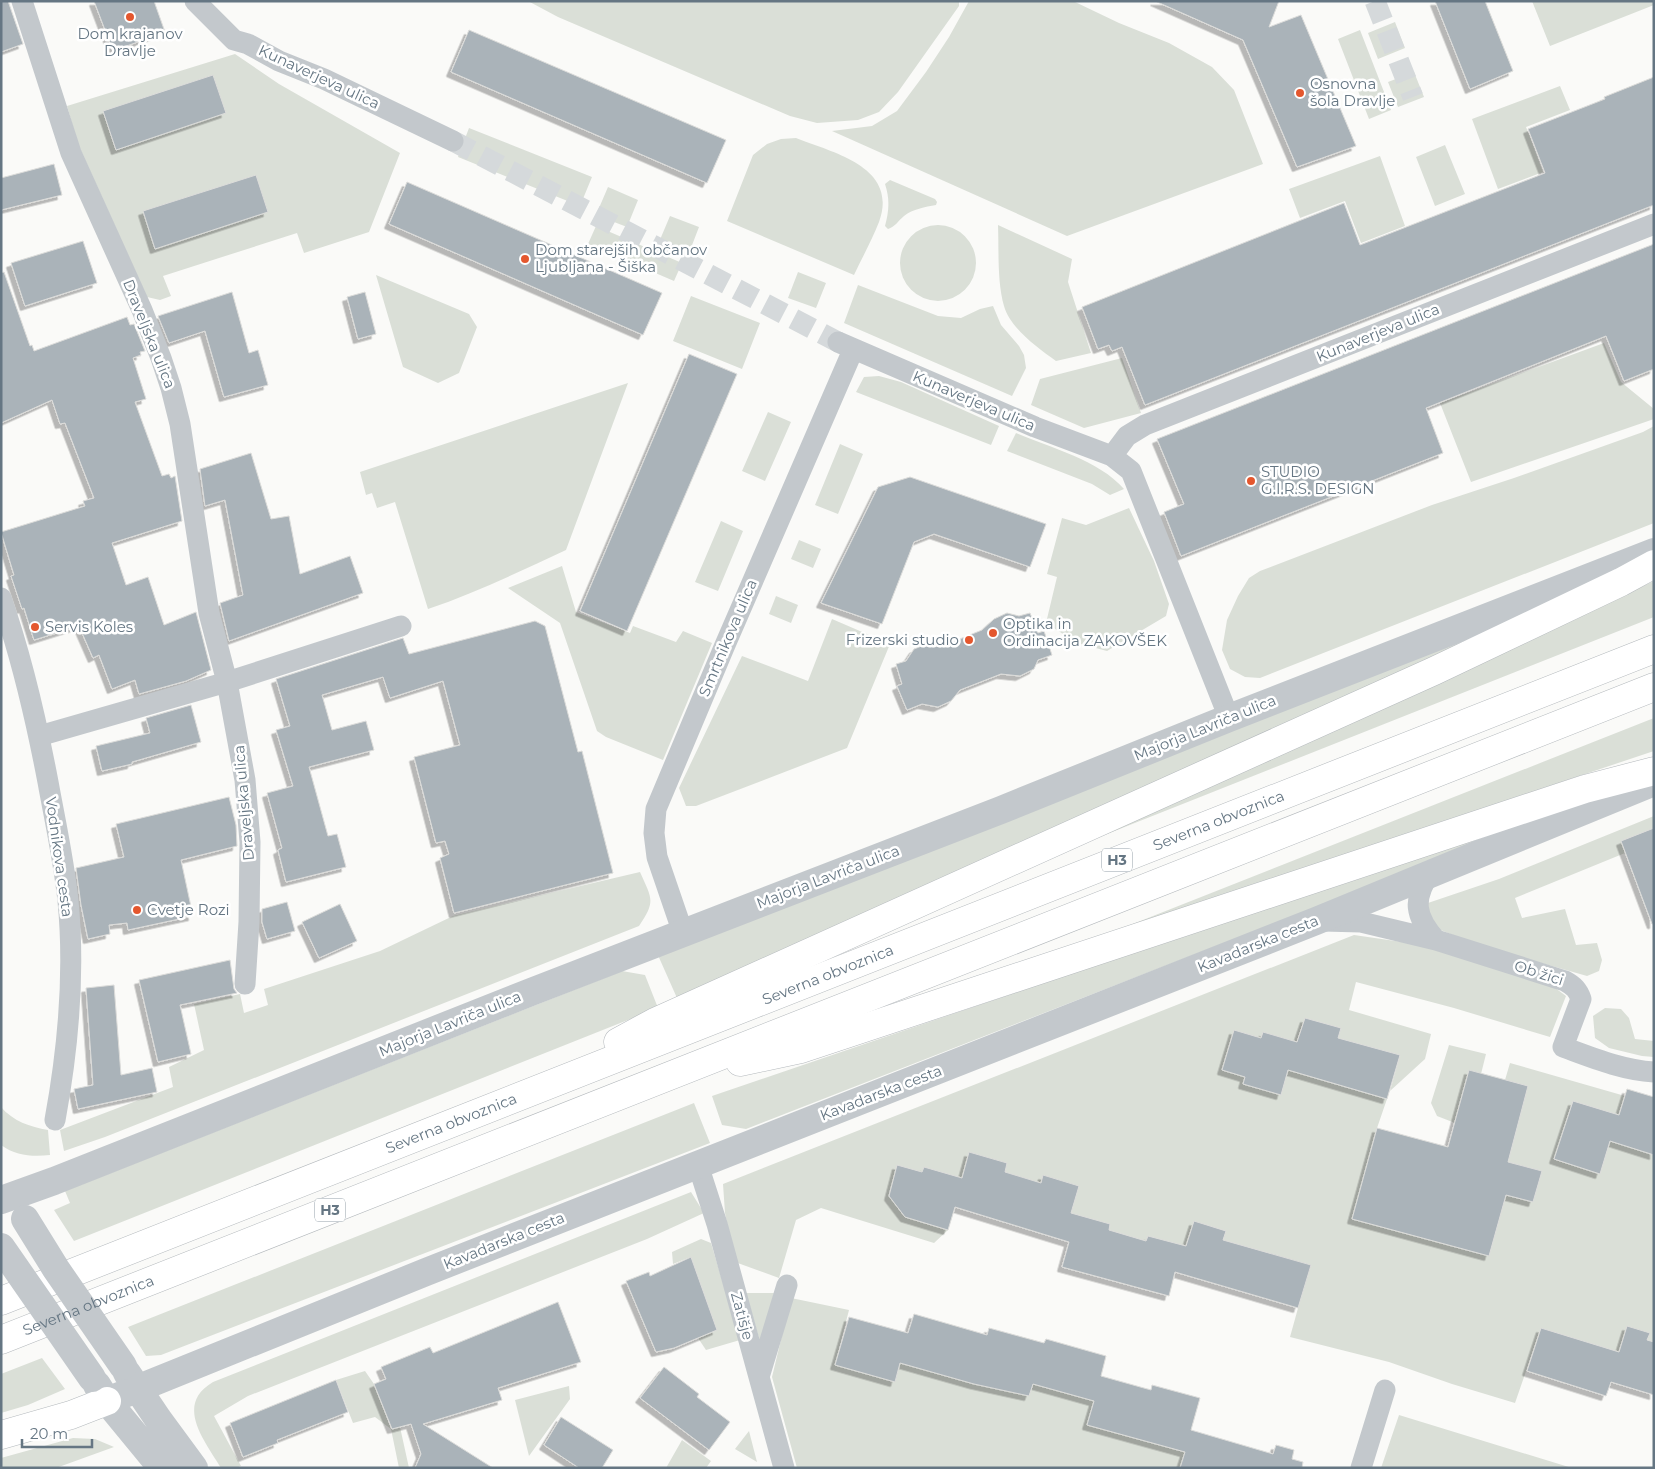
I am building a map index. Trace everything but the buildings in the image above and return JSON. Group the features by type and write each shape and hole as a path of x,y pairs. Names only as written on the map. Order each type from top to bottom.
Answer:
{"highway":[{"path":"581,1072 616,1044 655,1022 1425,675 1621,582 1654,564"},
{"name":"Severna obvoznica","path":"1,1302 1654,648"},
{"name":"Severna obvoznica","path":"1,1340 1654,687"},
{"path":"658,1080 801,1049 1576,792 1654,772"},
{"path":"1,1435 71,1415 107,1401"}],"street":[{"name":"Draveljska ulica","path":"22,1 71,153 142,310 172,388 180,424 208,613 227,682 244,780 250,842 249,922 245,984"},
{"name":"Kunaverjeva ulica","path":"195,1 234,40 248,44 279,60 324,79 453,141"},
{"name":"Kunaverjeva ulica","path":"1112,456 1127,436 1145,425 1654,224"},
{"name":"Kunaverjeva ulica","path":"846,346 1035,427 1112,456 1131,471 1229,718"},
{"name":"Smrtnikova ulica","path":"684,933 657,857 654,833 656,809 725,645 846,346"},
{"name":"Majorja Lavriča ulica","path":"10,1199 522,995 1001,810 1229,718 1654,552"},
{"name":"Vodnikova cesta","path":"1,598 21,660 39,736 60,846 68,902 70,959 68,1026 62,1079 54,1120"},
{"path":"39,736 227,682 401,626"},
{"name":"Kavadarska cesta","path":"107,1401 129,1377 698,1165 1316,921 1654,782"},
{"path":"1430,874 1421,886 1418,912 1421,922 1436,940"},
{"name":"Ob žici","path":"1316,921 1340,920 1361,922 1436,940 1566,981 1579,992 1581,999 1563,1047 1608,1064 1654,1072"},
{"name":"Zatišje","path":"698,1165 708,1191 784,1468"},
{"path":"10,1199 129,1377 194,1468"},
{"path":"1,1247 107,1401 162,1468"},
{"path":"759,1378 787,1285"},
{"path":"1361,1468 1385,1390"}],"shaded area":[{"path":"528,1 959,1 959,6 898,92 879,112 858,120 817,123 790,116 558,17"},
{"path":"969,1 1073,1 1119,23 1169,43 1212,67 1234,90 1263,164 1067,236 832,131 872,126 897,111 949,37"},
{"path":"1532,1 1654,1 1654,5 1550,46"},
{"path":"1395,22 1405,48 1378,59 1368,33"},
{"path":"1360,30 1391,110 1369,119 1338,39"},
{"path":"235,54 279,84 400,153 369,232 304,253 297,233 163,276 171,296 160,300 147,297 78,144 67,106"},
{"path":"1414,72 1424,97 1398,107 1388,82"},
{"path":"1560,86 1570,110 1526,127 1543,172 1498,189 1472,119"},
{"path":"469,128 592,177 580,206 458,157"},
{"path":"796,138 828,150 859,165 872,175 880,188 883,203 879,222 854,275 727,221 753,155 767,144 781,139"},
{"path":"1445,145 1465,194 1435,206 1416,157"},
{"path":"1380,156 1405,226 1361,243 1345,201 1300,218 1289,189"},
{"path":"890,180 935,199 936,205 911,212 888,229 885,226 888,195 885,184"},
{"path":"608,187 638,200 627,227 596,215"},
{"path":"670,216 699,227 689,253 659,242"},
{"path":"938,225 953,228 965,236 973,248 976,263 973,278 965,290 953,298 938,301 923,298 911,290 903,278 900,263 903,248 911,236 923,228"},
{"path":"998,225 1072,259 1068,282 1091,353 1056,361 1018,330 1012,322 1004,306 1000,286"},
{"path":"596,226 682,263 674,281 588,244"},
{"path":"798,272 826,283 816,308 788,298"},
{"path":"376,275 469,314 477,327 459,373 438,383 403,367"},
{"path":"858,285 938,316 961,318 980,309 993,306 1001,325 1019,346 1024,355 1026,368 1012,396 844,323"},
{"path":"691,296 760,323 742,369 673,341"},
{"path":"1604,343 1621,382 1654,409 1654,419 1471,482 1440,403"},
{"path":"1122,358 1141,413 1084,428 1031,405 1040,379"},
{"path":"879,376 901,382 999,426 991,445 856,392 864,377"},
{"path":"628,383 566,550 480,589 428,609 395,502 377,508 372,493 366,495 360,472"},
{"path":"768,412 791,422 765,481 742,471"},
{"path":"1654,426 1654,523 1260,678 1245,677 1230,669 1222,650 1227,620 1249,578 1260,571 1432,505 1514,478 1643,432"},
{"path":"1016,433 1088,462 1114,479 1124,489 1110,495 1092,484 1007,451"},
{"path":"840,444 863,454 838,514 815,505"},
{"path":"1129,508 1154,561 1169,604 1166,616 1107,651 1077,643 1046,623 1057,577 1047,574 1062,518 1086,525"},
{"path":"721,521 743,531 718,591 695,582"},
{"path":"799,540 821,549 813,568 791,559"},
{"path":"562,566 576,612 630,633 633,626 676,642 683,631 712,643 663,760 606,737 597,731 560,623 508,588"},
{"path":"1654,581 1654,617 1097,838"},
{"path":"776,596 798,605 791,623 769,614"},
{"path":"832,619 890,644 847,748 696,806 686,806 679,788 742,656 808,681"},
{"path":"1480,630 1487,635 677,998 657,953"},
{"path":"1654,718 1654,751 1110,933"},
{"path":"1551,810 1555,814 746,1129 722,1125 712,1096"},
{"path":"1654,816 1654,828 1621,841 1625,853 1515,898 1522,918 1565,909 1576,945 1597,943 1602,960 1599,971 1587,976 1478,945 1438,929 1422,905 1499,879"},
{"path":"640,872 649,894 650,905 639,926 105,1137 64,1151 60,1130 173,1087 169,1067 204,1050 194,1004 240,994 244,1013 268,1005 264,989 380,951 453,916"},
{"path":"1354,935 1423,945 1554,987 1566,996 1550,1037 1454,1008 1356,982 1349,1010 1431,1034 1425,1059 1390,1091 1400,1055 1338,1038 1341,1028 1305,1018 1297,1042 1263,1032 1261,1038 1234,1030 1222,1070 1245,1077 1244,1084 1281,1095 1288,1070 1387,1099 1352,1219 1489,1256 1506,1195 1533,1202 1542,1171 1508,1162 1528,1086 1505,1080 1510,1063 1625,1096 1619,1115 1573,1101 1554,1159 1600,1174 1610,1141 1654,1155 1654,1342 1647,1340 1649,1333 1627,1326 1619,1352 1541,1328 1515,1403 1389,1362 1290,1337 1310,1265 1223,1240 1226,1231 1194,1221 1186,1246 1148,1236 1146,1241 1109,1230 1110,1224 1071,1213 1079,1186 1043,1176 1041,1183 1005,1172 1007,1163 969,1153 962,1178 924,1167 922,1172 897,1165 889,1196 905,1217 948,1230 934,1243 821,1208 796,1220 779,1278 735,1262 725,1213 723,1184"},
{"path":"622,971 645,975 658,1008 74,1241 54,1210 70,1203 65,1191"},
{"path":"1605,1008 1621,1009 1629,1018 1635,1039 1654,1041 1654,1057 1609,1048 1595,1038 1593,1016"},
{"path":"1449,1045 1486,1054 1481,1074 1455,1123 1437,1116 1431,1103"},
{"path":"694,1103 710,1143 161,1355 146,1356 128,1327"},
{"path":"1,1107 22,1123 48,1130 50,1155 25,1155 1,1145"},
{"path":"691,1192 704,1213 647,1239 248,1396 214,1416 241,1466 221,1468 201,1435 196,1424 194,1412 196,1401 201,1391 213,1382"},
{"path":"701,1239 711,1243 740,1340 706,1350 698,1338 717,1330 691,1257 673,1264 672,1252"},
{"path":"746,1293 774,1293 761,1345"},
{"path":"791,1298 849,1310 835,1365 900,1363 1029,1396 1033,1384 1094,1401 1087,1425 1185,1452 1181,1468 797,1468 772,1377"},
{"path":"42,1358 65,1389 28,1405 1,1413 1,1374"},
{"path":"365,1371 374,1384 391,1429 375,1417 353,1423 336,1380"},
{"path":"569,1386 570,1399 529,1456 515,1400"},
{"path":"1399,1415 1572,1468 1381,1468"},
{"path":"400,1427 409,1468 399,1468 391,1429"},
{"path":"749,1431 757,1462 735,1449"},
{"path":"73,1438 95,1439 114,1447 56,1468 1,1468 1,1458"},
{"path":"682,1440 711,1461 706,1468 666,1468"}],"tunnel":[{"path":"1375,1 1413,97"},
{"path":"453,141 838,342"}],"place":[{"name":"Dom krajanov Dravlje","path":"130,17"},
{"name":"Osnovna šola Dravlje","path":"1300,93"},
{"name":"Dom starejših občanov Ljubljana - Šiška","path":"525,259"},
{"name":"STUDIO G.I.R.S. DESIGN","path":"1251,481"},
{"name":"Servis Koles","path":"35,627"},
{"name":"Optika in Ordinacija ZAKOVŠEK","path":"993,633"},
{"name":"Frizerski studio","path":"969,640"},
{"name":"Cvetje Rozi","path":"137,910"}]}
